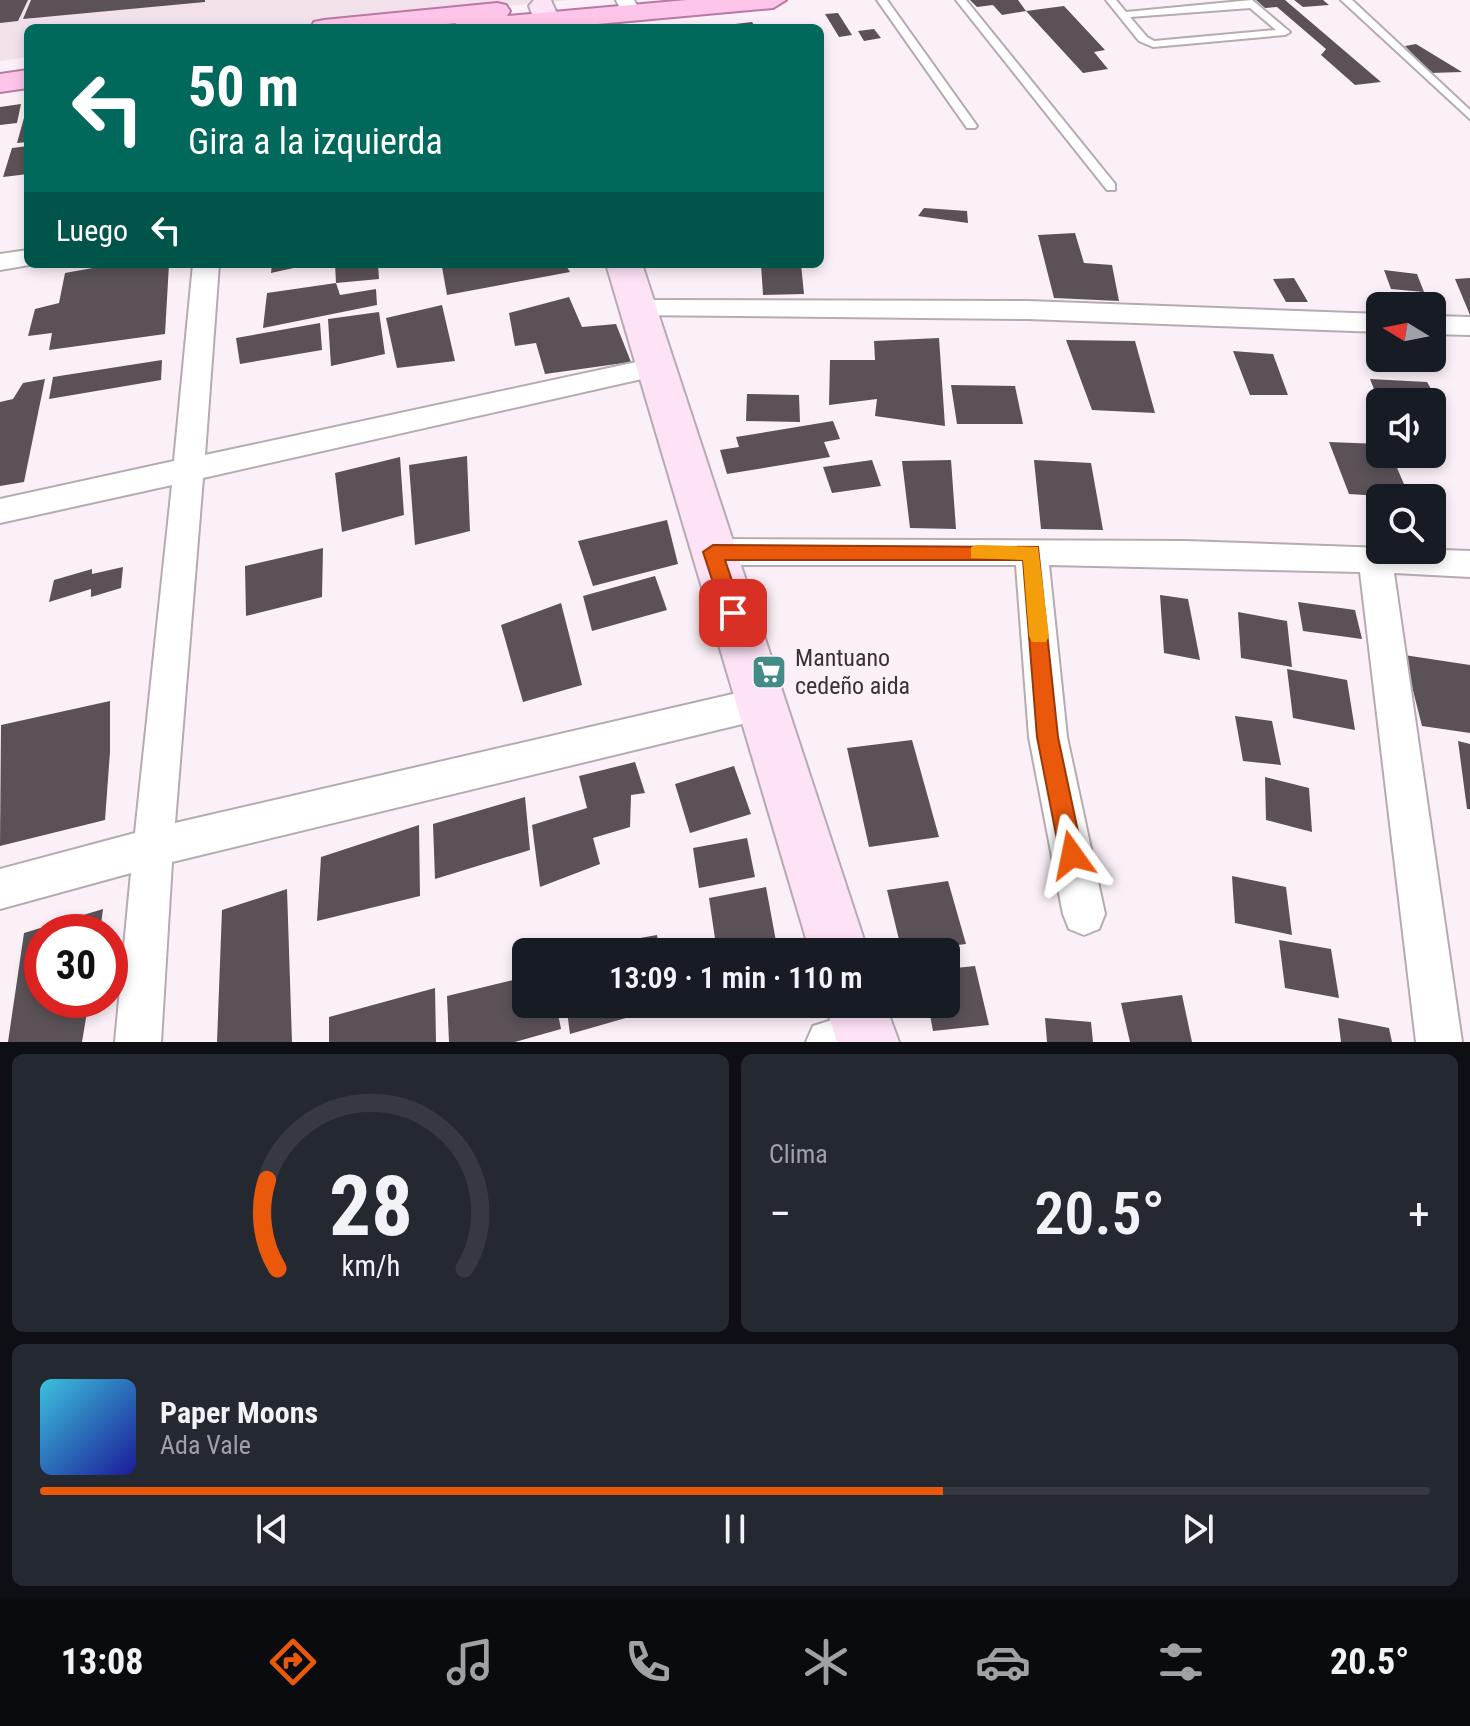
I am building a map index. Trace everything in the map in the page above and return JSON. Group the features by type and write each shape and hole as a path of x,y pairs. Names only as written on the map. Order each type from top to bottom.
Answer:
{"main road":[{"path":"498,24 622,4 773,0"},
{"path":"413,24 547,18"},
{"path":"0,67 24,64"},
{"path":"0,83 24,80"}],"street":[{"path":"0,262 24,259"},
{"path":"138,1042 150,848 191,471 206,268"},
{"path":"625,268 835,938"},
{"path":"638,309 1028,310 1366,322"},
{"path":"1446,325 1470,326"},
{"path":"0,511 655,367"},
{"path":"713,552 1366,559"},
{"path":"1031,553 1048,737 1084,914"},
{"path":"1446,563 1470,564"},
{"path":"1376,564 1439,1042"},
{"path":"0,889 150,848 763,703"}],"lane":[{"path":"882,0 971,126"},
{"path":"961,0 1111,187"},
{"path":"1111,0 1122,0"},
{"path":"1111,0 1143,39 1153,44 1285,32 1248,2 1124,15"},
{"path":"1346,0 1470,116"}],"shaded area":[{"path":"0,0 568,0 324,24 24,24 24,58 0,61"}],"building":[{"path":"0,0 28,0 18,21 0,23"},
{"path":"31,0 205,0 205,2 23,19"},
{"path":"970,0 1018,0 1026,11 1002,15 993,5 977,7"},
{"path":"1256,0 1285,0 1381,82 1355,85 1321,55 1326,49 1277,7 1265,8"},
{"path":"1294,0 1323,0 1329,5 1303,7"},
{"path":"1064,6 1105,50 1094,52 1108,69 1083,73 1026,11"},
{"path":"838,13 852,35 839,37 825,14"},
{"path":"874,29 881,38 864,41 858,31"},
{"path":"1416,44 1462,72 1431,73 1405,46"},
{"path":"21,104 17,123 0,125 0,107"},
{"path":"24,118 24,142 17,143"},
{"path":"24,146 24,174 3,177 12,148"},
{"path":"924,208 967,211 968,223 918,216"},
{"path":"1075,233 1084,263 1112,265 1119,301 1054,298 1038,235"},
{"path":"93,268 169,268 165,334 49,350 52,333 28,336 35,309 59,303 65,273"},
{"path":"272,268 294,268 271,273"},
{"path":"335,268 378,268 379,279 336,283"},
{"path":"442,268 568,268 570,272 447,295"},
{"path":"761,268 801,268 804,294 763,295"},
{"path":"1384,270 1417,274 1424,292 1391,289"},
{"path":"1294,278 1308,302 1286,302 1273,279"},
{"path":"1470,278 1470,315 1455,279"},
{"path":"336,283 340,295 376,289 377,305 263,328 267,293"},
{"path":"569,297 582,327 616,324 631,362 545,374 536,343 515,346 509,313"},
{"path":"442,305 455,361 397,368 386,318"},
{"path":"379,312 385,354 331,366 328,319"},
{"path":"320,323 322,350 240,364 236,338"},
{"path":"939,338 945,426 875,416 877,399 829,405 830,360 875,360 874,341"},
{"path":"1066,340 1135,341 1155,413 1092,410"},
{"path":"1233,351 1273,354 1288,395 1250,395"},
{"path":"162,360 161,380 49,399 53,377"},
{"path":"45,379 24,482 0,486 0,402 13,399 23,383"},
{"path":"1370,379 1427,382 1431,388 1374,388"},
{"path":"951,385 1015,386 1023,424 957,424"},
{"path":"747,394 799,395 800,422 746,421"},
{"path":"833,421 840,439 824,442 830,457 727,474 720,450 739,447 736,437"},
{"path":"1329,442 1366,443 1366,468 1397,468 1404,484 1366,484 1366,495 1349,494"},
{"path":"467,456 470,531 415,545 409,465"},
{"path":"400,457 404,515 342,532 335,473"},
{"path":"872,460 881,486 832,493 823,467"},
{"path":"951,460 956,529 910,528 902,461"},
{"path":"1034,460 1091,463 1103,530 1041,529"},
{"path":"667,520 678,564 593,586 578,541"},
{"path":"323,548 322,597 246,616 245,566"},
{"path":"123,567 121,588 91,597 91,589 49,602 54,580 92,569 92,574"},
{"path":"655,576 667,610 592,631 583,596"},
{"path":"1160,595 1188,599 1200,660 1164,653"},
{"path":"1298,602 1355,610 1362,639 1303,631"},
{"path":"561,603 582,685 523,702 501,625"},
{"path":"1238,612 1287,621 1292,667 1241,658"},
{"path":"1404,655 1470,665 1470,733 1422,726"},
{"path":"1287,669 1347,680 1355,730 1293,718"},
{"path":"110,701 105,820 0,846 1,725"},
{"path":"1235,716 1272,721 1281,765 1243,761"},
{"path":"912,740 939,837 869,847 847,748"},
{"path":"1458,741 1470,744 1470,809 1467,809"},
{"path":"635,762 645,793 631,795 630,827 593,838 600,864 540,887 532,825 587,808 579,776"},
{"path":"734,766 751,814 690,833 675,784"},
{"path":"1265,777 1309,788 1312,832 1266,820"},
{"path":"525,797 530,850 435,879 433,824"},
{"path":"419,825 420,896 317,921 321,857"},
{"path":"747,838 755,877 699,888 693,848"},
{"path":"1232,876 1286,887 1292,935 1235,923"},
{"path":"948,881 966,944 960,945 960,938 899,938 887,890"},
{"path":"766,887 775,938 715,938 709,898"},
{"path":"287,889 292,1042 217,1042 222,910"},
{"path":"24,933 24,1018 86,1018 82,1042 8,1042"},
{"path":"1279,940 1331,949 1339,998 1285,988"},
{"path":"975,966 989,1025 933,1031 931,1018 960,1018 960,968"},
{"path":"512,980 512,1018 559,1018 561,1029 515,1042 449,1042 447,996"},
{"path":"435,988 436,1042 329,1042 329,1017"},
{"path":"1182,995 1192,1042 1130,1042 1121,1003"},
{"path":"568,1018 626,1018 570,1034"},
{"path":"1045,1018 1091,1022 1093,1042 1047,1042"},
{"path":"1338,1018 1389,1028 1392,1042 1341,1042"}],"slow traffic":[{"path":"977,553 1031,553 1039,636"}],"place":[{"name":"Mantuano cedeño aida","path":"769,672"}],"route":[{"path":"733,613 713,552 1031,553 1048,737 1072,855"}]}
